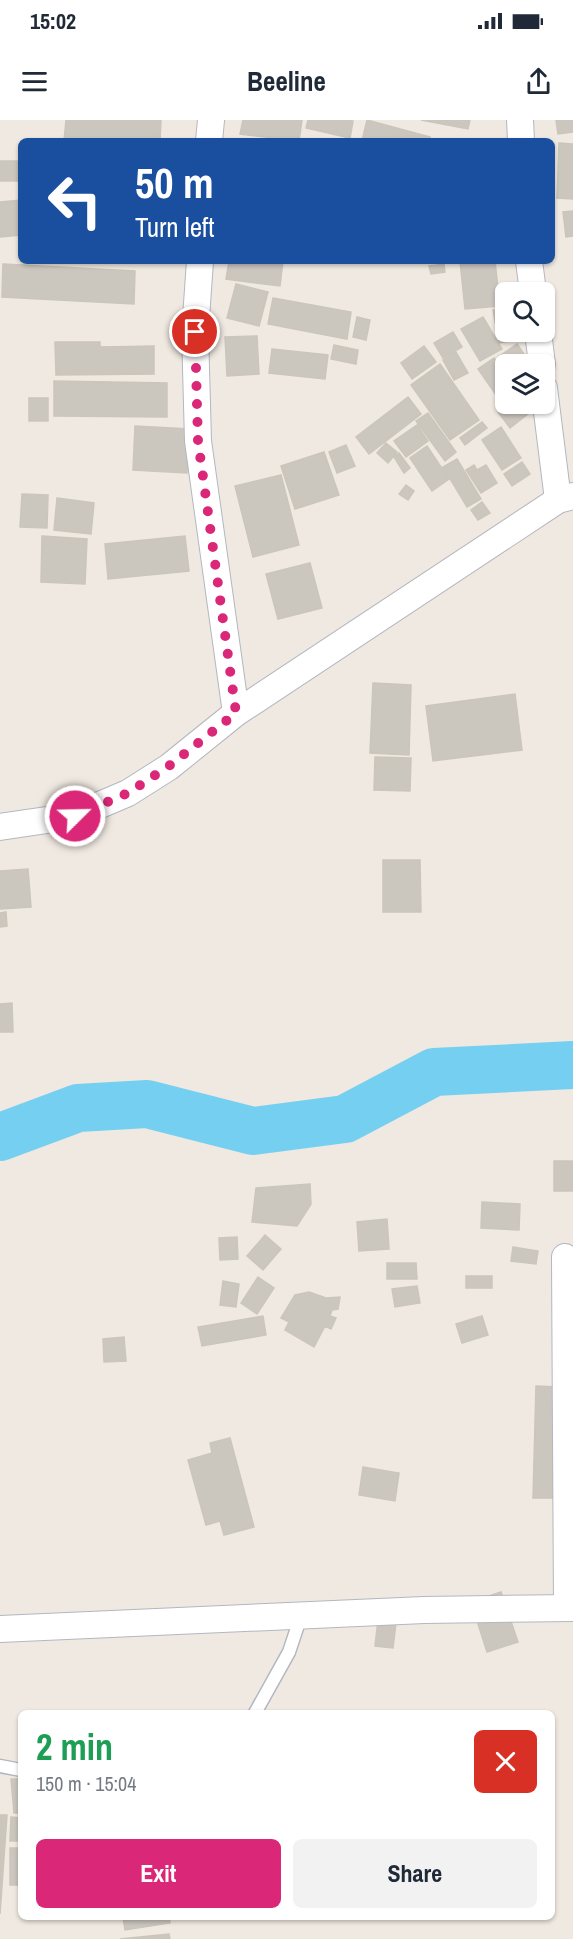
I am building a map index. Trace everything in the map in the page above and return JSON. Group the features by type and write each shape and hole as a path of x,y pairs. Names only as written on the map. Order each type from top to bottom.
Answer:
{"street":[{"path":"210,138 211,120"},
{"path":"520,120 521,138"},
{"path":"200,264 195,332 198,441 236,713"},
{"path":"529,264 532,282"},
{"path":"0,827 75,816 128,793 169,766 236,713 565,498 549,414"},
{"path":"0,1629 301,1616 570,1608 566,1257"}],"lane":[{"path":"257,1710 290,1652 301,1616"},
{"path":"0,1766 18,1769"}],"building":[{"path":"66,120 161,120 160,138 64,138"},
{"path":"243,120 302,120 299,138 240,134"},
{"path":"308,120 353,121 350,138 306,128"},
{"path":"367,120 430,137 430,138 363,138"},
{"path":"421,120 470,120 468,129"},
{"path":"556,120 573,120 573,132 558,134"},
{"path":"559,143 573,144 573,199 557,198"},
{"path":"0,161 18,161 18,181 0,181"},
{"path":"18,200 18,235 0,237 0,202"},
{"path":"573,211 573,236 566,237 563,212"},
{"path":"3,264 135,271 134,304 2,297"},
{"path":"228,264 283,264 280,286 226,279"},
{"path":"444,264 445,272 431,274 429,266"},
{"path":"460,264 495,264 497,282 495,282 495,306 465,309"},
{"path":"236,284 268,292 259,326 227,318"},
{"path":"273,298 351,312 347,339 268,324"},
{"path":"357,317 370,320 366,340 353,337"},
{"path":"483,317 495,337 495,342 498,342 502,349 480,361 461,329"},
{"path":"453,332 462,347 443,358 434,343"},
{"path":"257,336 259,374 227,376 225,337"},
{"path":"55,342 100,342 100,347 154,346 154,374 56,375"},
{"path":"517,344 524,354 502,354"},
{"path":"334,345 358,350 356,364 331,359"},
{"path":"424,346 436,362 412,379 401,363"},
{"path":"272,349 328,355 325,379 269,373"},
{"path":"456,352 468,373 454,380 443,360"},
{"path":"494,358 495,393 478,369"},
{"path":"440,364 479,420 450,440 411,385"},
{"path":"54,381 167,383 167,417 54,416"},
{"path":"408,397 421,414 369,454 356,437"},
{"path":"29,398 48,398 48,421 29,421"},
{"path":"428,413 456,452 445,461 416,421"},
{"path":"500,414 528,414 510,428"},
{"path":"482,422 487,428 465,445 460,438"},
{"path":"417,425 428,441 406,457 394,441"},
{"path":"135,426 189,429 187,473 133,470"},
{"path":"501,427 521,458 502,470 482,440"},
{"path":"386,443 397,452 388,463 377,453"},
{"path":"346,445 355,466 337,473 329,452"},
{"path":"427,446 449,479 432,491 410,458"},
{"path":"324,452 339,495 295,509 281,466"},
{"path":"399,453 410,468 404,473 394,457"},
{"path":"457,459 481,499 467,507 443,467"},
{"path":"522,462 530,474 512,486 504,474"},
{"path":"474,465 477,470 486,465 497,483 481,493 466,470"},
{"path":"281,475 299,545 253,557 235,486"},
{"path":"406,485 414,491 408,500 399,494"},
{"path":"22,494 48,495 47,528 20,527"},
{"path":"57,498 94,503 91,534 54,530"},
{"path":"482,502 490,513 478,520 471,510"},
{"path":"42,536 87,539 85,584 41,582"},
{"path":"185,536 189,571 108,579 105,544"},
{"path":"310,563 322,608 278,619 266,574"},
{"path":"373,683 411,685 409,755 370,753"},
{"path":"515,694 522,750 433,761 426,706"},
{"path":"375,757 411,758 410,791 374,790"},
{"path":"383,860 420,860 421,912 383,912"},
{"path":"28,869 31,907 0,909 0,871"},
{"path":"6,912 7,926 0,927 0,913"},
{"path":"12,1003 13,1032 0,1032 0,1004"},
{"path":"554,1161 573,1161 573,1191 554,1191"},
{"path":"310,1184 311,1204 297,1226 252,1222 256,1188"},
{"path":"482,1202 520,1204 519,1230 481,1228"},
{"path":"387,1219 389,1249 359,1251 357,1222"},
{"path":"265,1235 281,1249 263,1270 247,1256"},
{"path":"237,1237 238,1259 220,1260 219,1238"},
{"path":"513,1247 538,1251 536,1264 511,1261"},
{"path":"387,1263 416,1263 417,1279 387,1279"},
{"path":"466,1276 492,1276 492,1288 466,1288"},
{"path":"258,1277 274,1288 257,1314 241,1303"},
{"path":"223,1281 239,1284 236,1307 220,1305"},
{"path":"417,1286 420,1303 395,1307 392,1289"},
{"path":"309,1292 326,1298 340,1297 338,1309 332,1310 330,1316 336,1318 331,1329 325,1326 314,1347 285,1330 289,1322 281,1318 295,1295"},
{"path":"263,1316 266,1335 202,1346 198,1327"},
{"path":"482,1316 488,1335 462,1343 456,1324"},
{"path":"124,1337 126,1361 104,1362 103,1339"},
{"path":"536,1386 557,1387 554,1498 533,1498"},
{"path":"230,1438 254,1527 224,1535 220,1521 206,1525 188,1460 212,1453 210,1443"},
{"path":"363,1467 399,1473 395,1501 359,1495"},
{"path":"501,1592 518,1642 487,1652 471,1602"},
{"path":"380,1602 405,1605 402,1624 396,1623 393,1648 375,1646"},
{"path":"11,1779 18,1779 18,1813 14,1813"},
{"path":"0,1815 7,1815 0,1914"},
{"path":"11,1817 18,1818 18,1841 10,1841"},
{"path":"10,1848 18,1848 18,1885 10,1885"},
{"path":"123,1920 170,1920 170,1923 125,1930"},
{"path":"169,1934 170,1939 120,1939"}],"waterway":[{"path":"0,1137 78,1108 147,1104 253,1131 345,1119 434,1072 573,1065"}],"route":[{"path":"75,816 128,793 169,766 236,713 198,441 195,332"}]}
